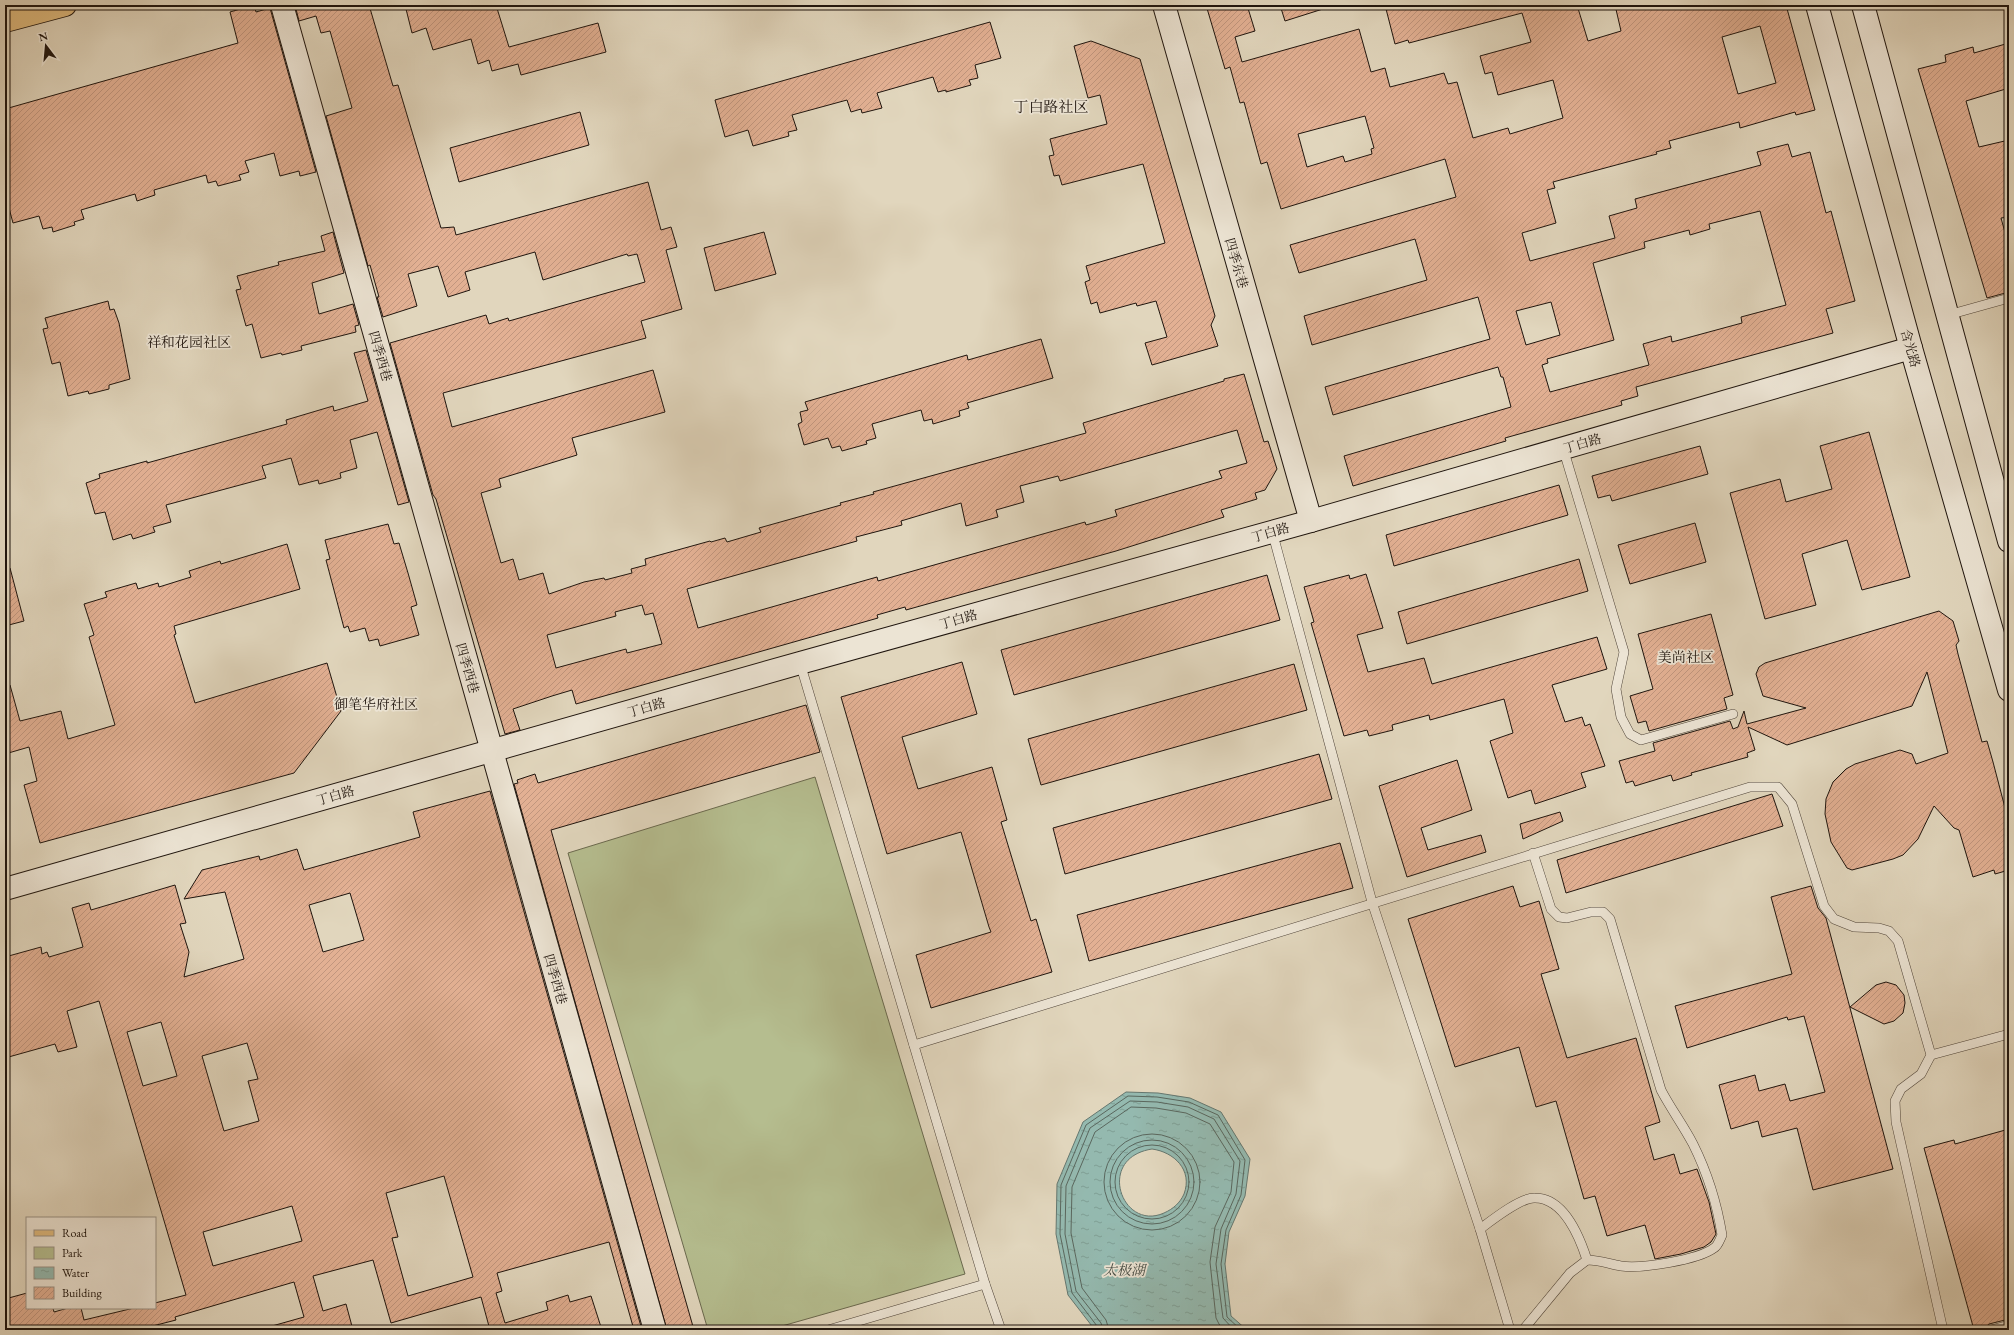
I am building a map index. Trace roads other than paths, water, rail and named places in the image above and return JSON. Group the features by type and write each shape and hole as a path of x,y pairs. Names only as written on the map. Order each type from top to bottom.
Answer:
{"main road":[{"path":"5,21 65,5"}],"street":[{"name":"四季西巷","path":"282,5 655,1330"},
{"name":"四季东巷","path":"1164,5 1311,521"},
{"name":"含光路","path":"1817,5 1911,348 2009,690"},
{"path":"1863,5 2009,541"},
{"name":"丁白路","path":"5,888 800,663 1311,521 1911,348"}],"lane":[{"path":"1948,315 2009,298"},
{"path":"1563,448 1624,652 1616,689 1620,717 1630,734 1641,740 1733,714"},
{"path":"1272,531 1372,902 1480,1229 1510,1330"},
{"path":"800,663 985,1284 1002,1330"},
{"path":"914,1045 1372,902 1750,787 1778,787 1792,804 1824,906 1834,919 1854,927 1879,928 1889,931 1898,941 1931,1055 1921,1074 1901,1089 1895,1101 1896,1122 1943,1330"},
{"path":"1523,1330 1570,1273 1587,1260 1603,1261 1620,1266 1643,1267 1699,1256 1716,1248 1722,1235 1706,1173 1692,1143 1673,1114 1662,1090 1610,919 1604,912 1591,912 1566,918 1559,917 1551,909 1532,853"},
{"path":"1931,1055 2009,1034"},
{"path":"1480,1229 1511,1207 1535,1197 1551,1202 1567,1216 1580,1238 1587,1260"},
{"path":"828,1330 985,1284"},
{"path":"1991,1330 2009,1325"}],"water":[{"name":"太极湖","path":"1126,1092 1158,1093 1190,1098 1221,1112 1250,1159 1245,1196 1229,1232 1225,1264 1231,1316 1247,1330 1095,1330 1068,1295 1056,1234 1057,1184 1083,1122","holes":["1152,1149 1168,1154 1180,1164 1184,1170 1186,1185 1184,1194 1173,1208 1164,1213 1149,1216 1136,1212 1127,1203 1121,1192 1120,1178 1124,1165 1134,1155"]}],"district":[{"name":"丁白路社区","path":"1051,107"},
{"name":"祥和花园社区","path":"189,342"},
{"name":"美尚社区","path":"1686,657"},
{"name":"御笔华府社区","path":"376,704"}]}
